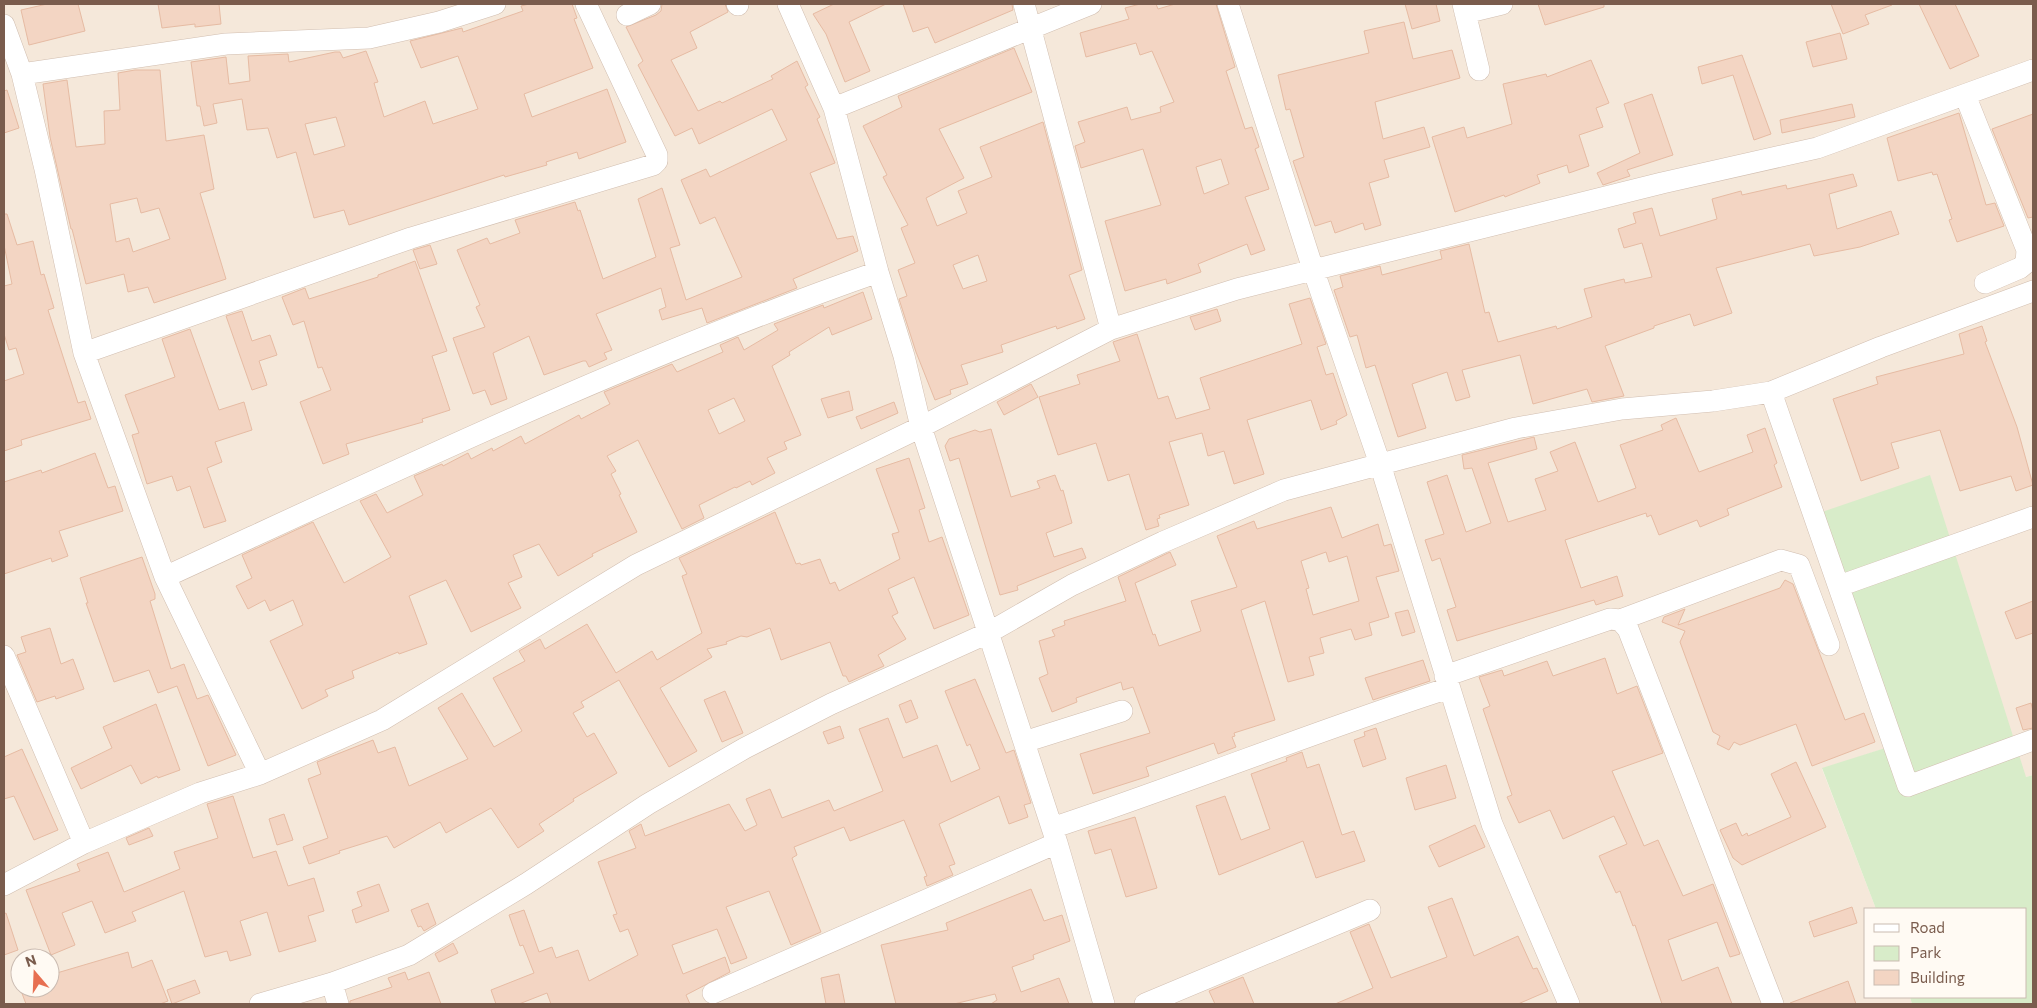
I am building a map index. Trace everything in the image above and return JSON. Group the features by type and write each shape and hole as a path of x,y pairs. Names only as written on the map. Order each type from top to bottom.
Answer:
{"street":[{"path":"22,74 226,44 369,38 439,22 495,4"},
{"path":"84,353 411,238 653,165 657,161 657,155 586,4"},
{"path":"627,15 650,4"},
{"path":"788,4 834,108 878,272 904,356 921,426 1054,835 1104,1004"},
{"path":"1024,4 1111,329"},
{"path":"834,108 1091,4"},
{"path":"1228,4 1313,269 1380,464 1492,824 1570,1004"},
{"path":"1479,70 1464,8 1502,4"},
{"path":"4,25 22,74 45,170 84,353 165,577 260,774"},
{"path":"4,885 84,843 200,793 260,774 382,720 636,565 921,426 1111,329 1237,288 1817,148 2033,70"},
{"path":"1965,94 2026,250 2026,262 2020,268 1985,283"},
{"path":"165,577 556,399 812,295 878,272"},
{"path":"260,1004 332,983 408,955 526,884 648,804 745,748 831,704 988,633 1072,585 1284,490 1516,428 1622,409 1713,401 1770,392 1881,347 2033,291"},
{"path":"1770,392 1908,786 2033,740"},
{"path":"1839,586 2033,517"},
{"path":"713,994 1111,808 1352,719 1610,619 1620,620 1781,560 1799,565 1829,645"},
{"path":"1620,620 1628,629 1773,1004"},
{"path":"5,662 84,843"},
{"path":"1024,742 1122,711"},
{"path":"1145,1004 1370,910"},
{"path":"332,983 338,1004"}],"shaded area":[{"path":"4,4 2033,4 2033,775 2026,777 1901,743 1822,769 1876,908 1864,908 1864,998 1910,998 1912,1004 4,1004"}],"green space":[{"path":"1930,475 2026,777 2033,775 2033,1004 1912,1004 1910,998 2027,998 2027,908 1876,908 1822,768 1901,743 1822,512"}],"building":[{"path":"47,4 78,4 85,31 29,45 21,10"},
{"path":"158,4 219,4 221,24 195,27 195,24 162,28"},
{"path":"529,4 572,4 577,18 574,19 593,68 524,94 532,117 607,89 626,142 579,159 577,152 546,162 547,165 505,177 504,175 349,225 344,210 314,218 296,152 277,158 268,128 247,130 242,99 213,104 217,123 204,126 200,106 197,106 191,62 226,57 229,84 250,81 248,56 288,54 289,62 335,52 340,52 343,58 366,51 378,82 374,83 384,117 425,101 433,124 478,109 458,56 421,68 410,41 462,28 463,32 523,11 521,6","holes":["336,117 345,146 314,155 305,124"]},
{"path":"662,4 725,4 728,12 690,32 697,48 671,60 698,111 720,101 722,103 773,79 771,76 797,61 808,85 805,87 820,117 817,119 835,163 810,173 837,239 853,236 858,251 793,279 797,288 707,323 702,308 662,320 659,310 666,307 661,288 596,314 612,350 604,353 607,359 589,367 586,361 583,361 544,375 529,336 493,353 507,399 491,405 485,390 473,394 453,338 485,327 476,307 480,305 457,250 487,238 490,244 520,233 515,220 575,202 578,211 580,210 603,279 656,257 638,199 662,188 680,245 670,248 686,300 742,277 715,217 700,224 681,180 706,169 710,177 787,140 772,109 699,144 692,128 675,136 638,65 643,61 626,27 656,15 661,11"},
{"path":"834,4 886,4 849,22 870,71 845,82 826,34 813,14"},
{"path":"903,4 1012,4 1013,10 935,43 928,27 913,32"},
{"path":"1140,4 1156,4 1158,9 1175,4 1216,4 1235,67 1226,71 1245,129 1252,127 1259,147 1255,149 1269,189 1245,197 1265,250 1251,255 1247,244 1198,264 1201,272 1167,284 1166,279 1125,291 1105,221 1161,205 1143,149 1081,168 1075,146 1085,142 1078,122 1127,107 1131,120 1161,112 1160,107 1174,102 1152,51 1140,55 1136,43 1086,57 1080,33 1129,19 1125,8","holes":["1221,159 1229,184 1204,194 1196,167"]},
{"path":"1405,4 1436,4 1440,21 1412,29"},
{"path":"1538,4 1604,4 1604,7 1545,25"},
{"path":"1831,4 1892,5 1865,15 1869,24 1843,34"},
{"path":"1919,4 1955,4 1979,56 1950,69"},
{"path":"1404,22 1413,59 1452,50 1460,78 1375,102 1383,139 1424,127 1430,147 1384,160 1389,177 1369,183 1381,225 1365,230 1363,223 1335,233 1331,221 1315,226 1293,161 1304,157 1290,109 1286,110 1278,75 1369,53 1364,31"},
{"path":"1840,33 1847,59 1813,67 1806,42"},
{"path":"1014,48 1032,92 939,129 964,178 926,198 937,226 967,213 958,191 992,177 980,147 1043,122 1082,270 1069,275 1085,319 1057,329 1056,326 1001,345 1003,352 961,365 968,384 950,390 951,394 935,400 916,352 899,299 907,296 898,270 915,263 901,228 908,225 883,177 887,175 863,126 902,107 898,96","holes":["978,255 987,281 963,289 953,265"]},
{"path":"1742,55 1771,134 1754,140 1733,75 1702,84 1698,67"},
{"path":"1591,60 1609,103 1596,108 1603,127 1579,135 1589,166 1569,173 1567,165 1537,175 1540,183 1505,197 1504,195 1455,212 1432,137 1464,127 1467,138 1512,124 1503,84 1546,74 1547,77"},
{"path":"135,70 160,70 166,141 204,135 214,189 200,193 226,279 154,303 148,287 128,292 124,274 86,284 50,137 43,84 67,80 76,147 105,144 104,111 120,110 118,73","holes":["137,198 141,213 159,208 170,239 133,252 129,238 116,242 110,204"]},
{"path":"7,90 19,128 4,133 4,91"},
{"path":"1652,94 1673,155 1627,170 1630,176 1603,185 1597,173 1640,153 1624,104"},
{"path":"1852,104 1855,117 1782,133 1780,120"},
{"path":"1959,113 1986,205 1995,203 2004,226 1957,242 1949,220 1952,219 1937,174 1933,175 1932,172 1898,181 1887,138"},
{"path":"2033,114 2033,217 2028,218 1992,129"},
{"path":"1853,174 1857,186 1829,194 1837,229 1891,211 1899,234 1860,247 1814,256 1810,244 1716,268 1732,313 1694,326 1690,314 1605,346 1624,396 1592,402 1587,389 1533,404 1520,355 1462,370 1470,397 1456,401 1447,372 1412,384 1426,428 1398,437 1375,365 1366,368 1357,335 1350,337 1334,290 1343,287 1340,276 1380,266 1382,275 1442,259 1440,251 1469,244 1485,313 1489,312 1498,342 1556,326 1557,329 1592,317 1584,289 1624,279 1625,283 1652,277 1642,243 1624,248 1618,229 1636,223 1633,213 1652,208 1660,236 1717,219 1712,199 1741,191 1742,195 1786,185 1787,189"},
{"path":"4,214 7,214 17,245 33,241 41,275 44,274 54,308 48,310 78,403 85,401 91,419 21,440 22,445 4,451 4,381 24,374 16,348 9,350 4,334 4,286 12,284 4,245"},
{"path":"430,245 437,264 420,269 413,250"},
{"path":"415,261 447,351 432,356 450,410 422,419 423,422 346,444 349,454 323,464 300,402 331,390 322,367 318,368 304,321 293,325 282,297 305,288 309,299 378,277 378,275"},
{"path":"863,292 872,319 832,335 829,327 789,352 790,355 772,366 801,435 784,442 787,449 767,458 775,473 752,485 750,481 735,487 699,505 704,518 682,529 638,440 607,456 616,471 611,474 621,494 619,495 637,532 592,554 593,556 558,576 539,544 513,555 522,577 508,583 521,608 471,632 446,580 409,596 427,644 399,654 398,652 352,671 354,678 325,690 328,696 302,709 270,641 303,625 293,600 270,611 265,600 248,609 236,586 252,578 242,555 313,522 344,583 391,557 360,501 376,494 387,513 423,495 414,476 442,464 443,466 468,453 471,459 492,448 493,451 521,436 525,444 579,415 581,419 610,404 604,392 672,364 677,372 723,352 720,345 738,337 744,350 778,330 774,324 823,305 824,308","holes":["734,398 745,421 719,434 708,410"]},
{"path":"1310,298 1326,344 1317,347 1326,375 1333,373 1347,415 1336,421 1337,424 1321,430 1311,400 1247,420 1264,474 1234,484 1224,451 1208,456 1202,433 1169,442 1189,505 1159,515 1160,518 1157,519 1159,526 1146,530 1129,474 1108,481 1096,443 1058,455 1039,397 1080,384 1077,375 1120,361 1113,342 1137,334 1158,399 1168,396 1176,419 1210,409 1200,378 1302,344 1289,304"},
{"path":"1217,309 1221,321 1195,330 1190,317"},
{"path":"242,311 252,341 270,335 277,355 259,361 267,385 252,390 226,316"},
{"path":"1982,326 1987,341 1985,342 2017,427 2033,485 2016,491 2011,476 1960,491 1940,430 1891,443 1899,468 1861,481 1833,399 1878,384 1876,377 1964,354 1959,334"},
{"path":"190,329 219,410 244,402 252,430 215,442 222,462 207,468 226,521 204,528 190,486 177,491 172,476 147,484 132,435 139,433 125,395 175,377 162,339"},
{"path":"1031,384 1038,397 1004,415 997,402"},
{"path":"849,391 853,410 828,418 821,399"},
{"path":"894,402 898,413 861,429 856,417"},
{"path":"1676,418 1699,472 1753,452 1747,435 1765,428 1777,463 1774,465 1782,487 1727,509 1729,515 1700,527 1697,520 1659,535 1651,515 1647,517 1646,513 1565,540 1581,588 1617,576 1623,596 1596,605 1594,600 1457,641 1447,610 1456,607 1440,558 1432,561 1425,540 1444,534 1427,482 1447,475 1466,532 1491,523 1472,468 1464,469 1462,455 1534,437 1537,449 1488,463 1508,522 1546,510 1535,479 1558,471 1550,452 1575,442 1598,502 1636,488 1620,445 1663,430 1661,425"},
{"path":"991,429 1011,497 1040,488 1037,481 1055,475 1061,491 1063,490 1072,523 1046,533 1054,557 1082,548 1086,558 1017,586 1018,590 1000,595 959,458 950,461 945,446 949,439 975,430 980,432"},
{"path":"95,453 108,488 115,486 123,511 59,531 68,556 52,562 51,558 4,574 4,482 41,470 42,473"},
{"path":"909,458 925,508 919,510 929,542 942,537 969,615 934,629 914,577 888,589 898,613 892,616 906,639 878,655 884,666 849,682 846,676 843,676 830,642 781,660 770,628 747,637 741,636 726,642 727,644 707,649 712,657 660,688 697,751 669,767 619,680 581,702 584,707 573,713 587,737 594,733 617,773 573,799 574,801 539,824 544,831 518,848 491,808 446,833 440,822 394,848 387,836 339,851 340,853 309,864 303,847 328,838 308,779 321,774 317,762 373,740 378,753 395,747 409,786 468,759 438,708 462,693 494,747 522,731 493,678 525,661 519,651 540,639 545,649 587,624 616,673 652,651 657,660 702,633 682,576 687,574 679,558 775,512 796,564 800,563 801,565 820,559 830,584 835,582 839,591 900,559 892,534 899,532 876,469"},
{"path":"1331,507 1342,538 1378,524 1384,546 1391,544 1399,571 1376,577 1389,617 1369,623 1372,635 1355,640 1351,629 1320,638 1324,653 1309,657 1314,675 1288,682 1265,601 1241,610 1275,720 1234,733 1235,736 1232,737 1236,747 1218,754 1214,743 1146,767 1149,776 1093,794 1080,754 1150,733 1133,687 1123,690 1121,682 1076,698 1077,702 1052,712 1039,678 1048,674 1039,641 1055,636 1052,630 1065,625 1064,621 1126,601 1118,577 1170,552 1176,565 1135,583 1153,635 1155,634 1159,646 1201,631 1191,601 1237,587 1217,536 1254,521 1257,529","holes":["1326,552 1329,562 1347,556 1359,601 1313,615 1306,589 1309,588 1301,561"]},
{"path":"142,557 155,594 155,599 150,601 171,669 184,664 197,699 208,695 236,755 208,766 177,686 158,693 149,670 114,682 86,603 88,603 80,578"},
{"path":"1785,580 1793,584 1845,720 1864,713 1875,742 1812,766 1796,724 1740,745 1734,742 1729,750 1717,744 1720,736 1713,732 1680,642 1685,631 1662,622 1664,617 1685,609 1678,625 1780,588"},
{"path":"2033,601 2033,633 2016,639 2005,612"},
{"path":"1408,610 1415,632 1402,636 1395,613"},
{"path":"50,628 61,664 73,659 84,689 56,699 55,696 37,702 17,655 26,652 21,637"},
{"path":"1605,658 1617,694 1637,686 1663,753 1612,771 1644,846 1658,840 1683,896 1713,884 1740,954 1730,957 1717,922 1668,940 1682,981 1718,967 1732,1004 1662,1004 1635,925 1633,926 1620,891 1616,893 1599,856 1627,844 1614,816 1563,839 1550,810 1519,823 1507,797 1512,795 1483,709 1490,706 1479,677 1502,670 1504,676 1547,661 1553,676"},
{"path":"1423,660 1430,681 1373,700 1365,678"},
{"path":"975,679 1006,753 1014,750 1031,803 1024,805 1028,817 1009,824 999,796 939,824 955,864 949,866 953,875 927,886 924,877 927,876 904,820 850,841 844,827 794,847 797,855 792,858 821,932 791,945 769,891 726,907 747,958 731,964 717,929 672,945 683,974 725,957 730,972 686,995 690,1004 551,1004 547,993 519,1004 496,1004 491,990 534,973 523,945 520,946 509,915 524,910 539,952 552,947 556,958 578,950 589,981 638,955 628,929 620,932 613,915 617,914 598,862 636,848 629,831 641,824 645,836 729,804 745,831 757,825 746,799 770,789 782,818 829,800 834,811 883,791 859,729 888,718 903,758 937,745 951,782 980,769 970,744 967,746 945,691"},
{"path":"725,691 743,733 722,742 704,700"},
{"path":"911,700 918,718 906,723 899,705"},
{"path":"2031,703 2033,728 2023,730 2016,708"},
{"path":"156,704 180,770 158,778 157,776 141,784 131,765 81,789 71,768 112,748 103,727"},
{"path":"840,726 844,738 828,744 823,732"},
{"path":"1376,728 1386,759 1363,767 1354,740 1365,736 1364,732"},
{"path":"22,749 58,830 34,840 14,796 4,799 4,757"},
{"path":"1302,752 1307,768 1319,764 1342,835 1354,831 1365,861 1316,878 1303,841 1219,875 1196,806 1225,796 1241,840 1270,829 1251,774 1287,761 1286,758"},
{"path":"1796,762 1826,827 1742,865 1733,858 1720,830 1736,823 1742,836 1747,833 1748,836 1791,817 1771,774"},
{"path":"1446,765 1456,798 1415,810 1406,778"},
{"path":"233,796 253,858 276,851 288,886 314,878 324,911 308,916 316,941 279,952 267,912 240,921 251,955 230,961 227,951 205,957 184,891 132,912 136,921 105,933 92,901 62,913 75,945 60,951 60,948 48,948 26,890 80,871 77,864 108,852 124,892 180,869 174,852 218,838 207,804"},
{"path":"284,814 293,840 277,845 269,819"},
{"path":"1135,817 1157,888 1126,897 1111,849 1095,854 1088,831"},
{"path":"1475,825 1485,847 1439,867 1429,846"},
{"path":"149,828 153,836 129,845 126,838"},
{"path":"379,884 389,911 356,923 352,910 362,906 357,892"},
{"path":"1031,889 1044,921 1062,915 1070,941 1033,955 1034,959 1012,967 1021,992 1059,978 1069,1004 991,1004 997,1000 995,994 954,1004 896,1004 881,945 948,930 946,923"},
{"path":"1452,898 1474,956 1518,936 1533,969 1537,968 1548,991 1518,1004 1335,1004 1373,988 1350,932 1369,924 1391,978 1447,957 1428,907"},
{"path":"428,903 436,924 424,931 421,926 418,927 411,910"},
{"path":"1852,907 1857,923 1814,937 1809,922"},
{"path":"6,913 17,948 10,948 10,953 4,955 4,914"},
{"path":"453,943 458,953 439,962 435,954"},
{"path":"128,952 132,968 152,960 168,1001 160,1004 26,1004 24,998 60,998 60,972"},
{"path":"405,972 408,980 429,972 441,1004 350,1004 350,1001 392,987 388,978"},
{"path":"839,974 845,1004 826,1004 821,978"},
{"path":"1243,977 1254,1004 1215,1004 1209,991"},
{"path":"195,980 200,993 172,1004 167,990"},
{"path":"1848,981 1856,1004 1790,1004 1790,1003"}]}
